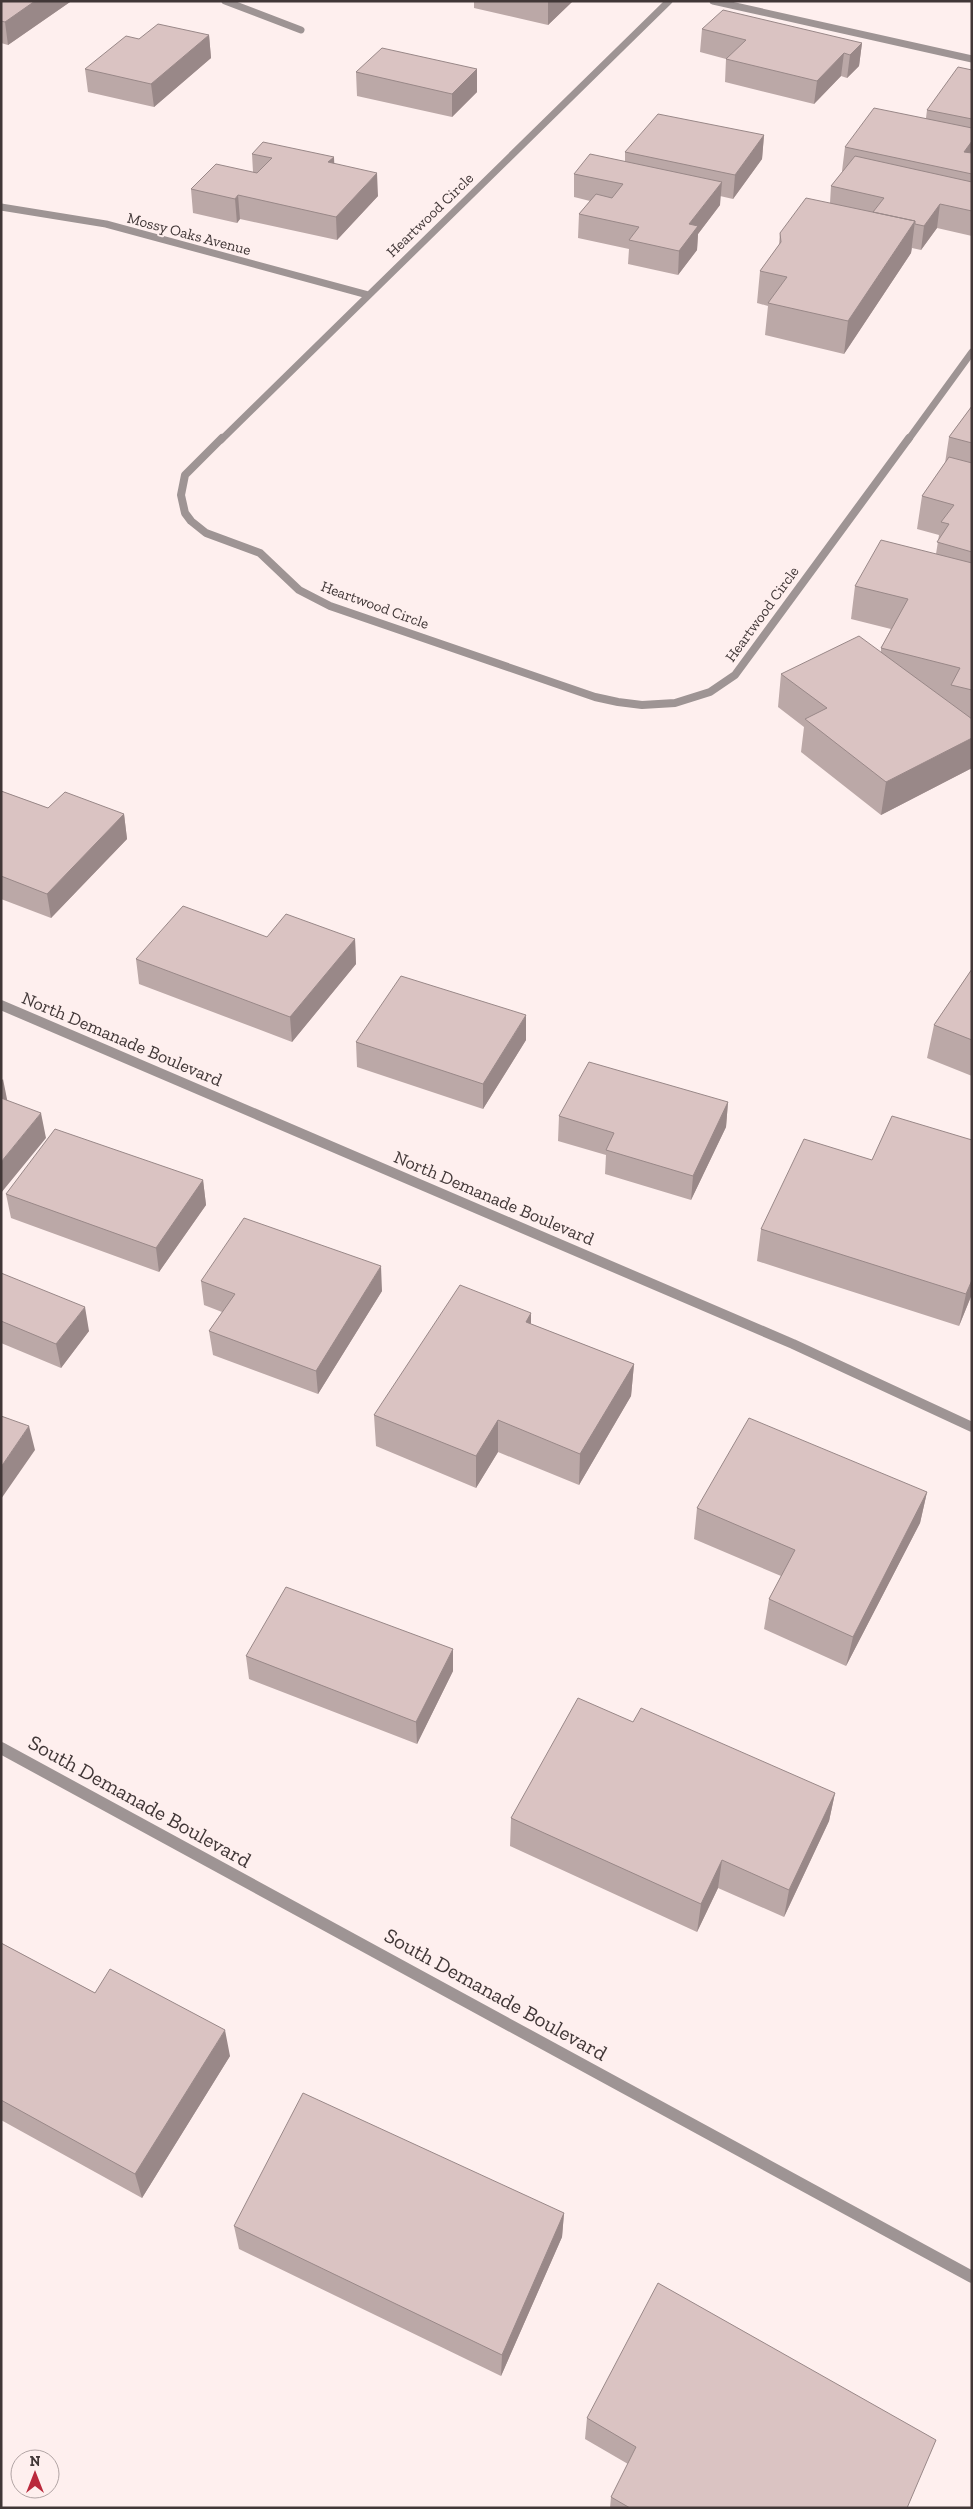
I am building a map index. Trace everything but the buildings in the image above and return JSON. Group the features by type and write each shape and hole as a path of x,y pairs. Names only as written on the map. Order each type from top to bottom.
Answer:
{"street":[{"path":"225,1 302,30"},
{"name":"Heartwood Circle","path":"669,1 185,475 180,487 179,499 183,511 200,529 214,537 259,552 274,563 300,590 330,606 595,697 642,705 675,703 710,692 735,674 972,352"},
{"path":"713,1 972,59"},
{"name":"Mossy Oaks Avenue","path":"1,207 106,224 368,295"},
{"name":"North Demanade Boulevard","path":"1,1005 793,1344 972,1427"},
{"name":"South Demanade Boulevard","path":"1,1748 972,2277"}]}
